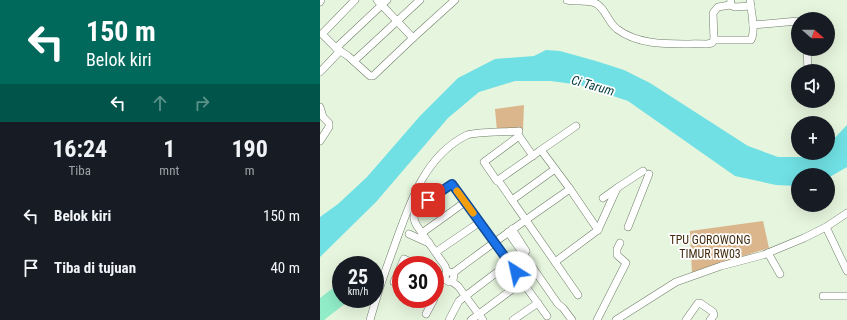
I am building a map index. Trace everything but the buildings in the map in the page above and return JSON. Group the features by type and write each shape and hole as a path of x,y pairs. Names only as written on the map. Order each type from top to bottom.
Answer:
{"street":[{"path":"355,0 322,33 323,36 338,50 354,61 368,75 373,76 450,1"},
{"path":"354,61 420,0"},
{"path":"567,0 587,1 600,6 616,29 642,41 656,43 707,44 712,43 714,40 751,40 753,36 753,25 750,3 735,7 731,2 718,7 713,13 714,40"},
{"path":"320,72 382,2 413,38"},
{"path":"753,25 791,21"},
{"path":"320,107 321,117 329,123 329,127 320,141"},
{"path":"498,180 576,126"},
{"path":"370,320 408,207 424,175 436,159 443,151 468,134 519,131"},
{"path":"533,156 519,136 484,162 578,295"},
{"path":"542,150 598,230"},
{"path":"512,200 555,169"},
{"path":"609,207 602,197 646,172 645,183 628,227"},
{"path":"632,179 645,183"},
{"path":"481,317 450,277 436,252 413,218 416,208 454,182 466,202 547,316"},
{"path":"555,262 598,230 617,188"},
{"path":"450,277 494,242 570,189"},
{"path":"422,233 466,202"},
{"path":"616,320 666,287 681,280 721,266 768,253 826,227 847,213"},
{"path":"436,252 480,222"},
{"path":"826,227 847,271"},
{"path":"510,231 562,302 563,308 572,320"},
{"path":"409,234 430,243"},
{"path":"597,320 626,263 626,261 618,255 617,249 620,244"},
{"path":"768,253 780,274"},
{"path":"450,320 457,304 509,263"},
{"path":"444,275 450,277"},
{"path":"471,320 481,317 522,282"},
{"path":"823,296 847,296"},
{"path":"513,320 538,303"},
{"path":"686,320 698,303 714,313 710,320"},
{"path":"426,314 429,308"}],"green space":[{"path":"524,105 523,130 497,131 495,109"},
{"name":"TPU GOROWONG TIMUR RW03","path":"763,221 769,248 692,274 690,231"}],"water":[{"name":"Ci Tarum","path":"546,50 560,51 624,70 650,83 748,146 778,157 791,157 791,160 835,160 835,138 847,125 847,167 835,174 835,168 791,168 791,186 776,185 735,176 628,101 580,85 551,81 515,81 479,92 448,118 376,202 320,257 320,217 338,204 367,177 420,116 458,78 495,59 534,56"}],"slow traffic":[{"path":"457,191 473,213"}],"route":[{"path":"428,200 452,184 516,272"}]}
